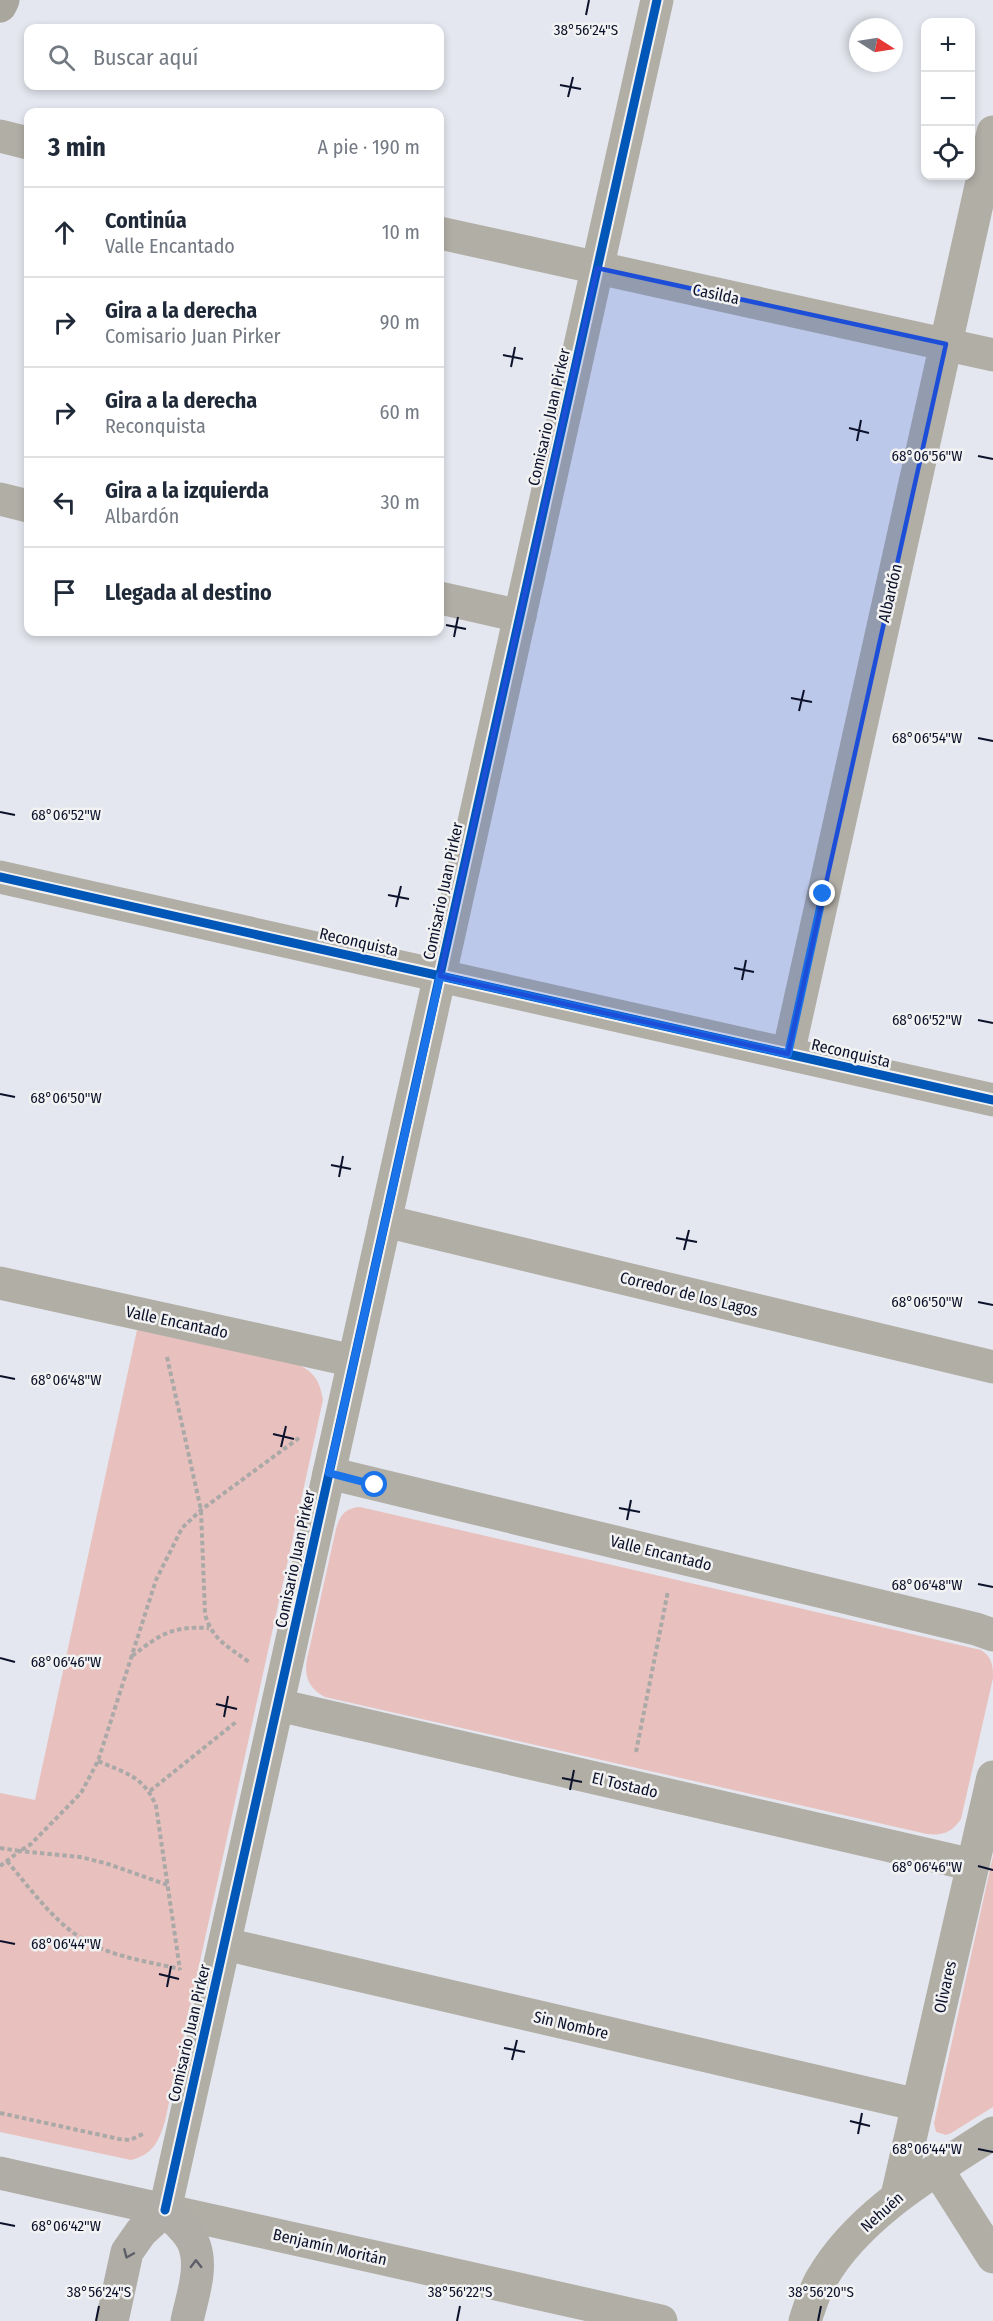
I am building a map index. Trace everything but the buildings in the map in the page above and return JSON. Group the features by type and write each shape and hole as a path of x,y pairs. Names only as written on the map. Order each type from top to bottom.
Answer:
{"main road":[{"path":"0,6 3,0"}],"street":[{"name":"Comisario Juan Pirker","path":"165,2211 657,0"},
{"name":"Albardón","path":"788,1054 993,132"},
{"path":"0,136 24,142"},
{"name":"Casilda","path":"444,234 993,355"},
{"path":"0,499 24,505"},
{"path":"444,599 520,616"},
{"name":"Reconquista","path":"0,877 993,1100"},
{"name":"Corredor de los Lagos","path":"385,1221 993,1367"},
{"name":"Valle Encantado","path":"0,1283 354,1361"},
{"name":"Valle Encantado","path":"329,1473 993,1635"},
{"name":"El Tostado","path":"278,1705 973,1865"},
{"name":"Olivares","path":"897,2196 993,1777"},
{"name":"Sin Nombre","path":"225,1944 918,2105"},
{"name":"Nehuén","path":"805,2321 822,2278 848,2244 897,2196 993,2133"},
{"path":"937,2169 993,2257"},
{"name":"Benjamín Moritán","path":"0,2173 661,2321"},
{"path":"112,2321 127,2252 141,2232 165,2211 186,2232 193,2242 196,2254 196,2281 187,2321"}],"path":[{"path":"167,1356 201,1510 204,1604 209,1628 217,1638 252,1664 254,1653"},
{"path":"0,1866 31,1844 81,1793 98,1761 156,1580 182,1528 201,1510 302,1436 299,1448"},
{"path":"635,1758 668,1588"},
{"path":"132,1656 157,1637 172,1630 191,1627 209,1628"},
{"path":"150,1791 239,1720 236,1732"},
{"path":"98,1761 139,1779 150,1791 156,1806 182,1970"},
{"path":"0,1848 80,1857 105,1863 168,1885"},
{"path":"7,1861 58,1920 79,1937 101,1949 182,1970"},
{"path":"180,1975 186,1959"},
{"path":"0,2113 130,2140 145,2133 149,2126"}],"highlighted area":[{"path":"597,268 946,344 788,1054 440,976"}],"shaded area":[{"path":"137,1330 296,1364 312,1373 320,1387 323,1400 165,2121 154,2146 144,2155 131,2160 0,2132 0,1793 35,1800"},
{"path":"360,1507 981,1650 991,1662 993,1678 961,1819 947,1832 927,1834 325,1697 308,1681 307,1659 338,1524 341,1516 347,1511"},
{"path":"993,1856 993,2107 946,2135 936,2132 934,2123"}],"cycle path":[{"path":"165,2210 657,0"},
{"path":"0,877 993,1100"}],"route":[{"path":"375,1485 329,1473 440,976 788,1054 823,894"}]}
